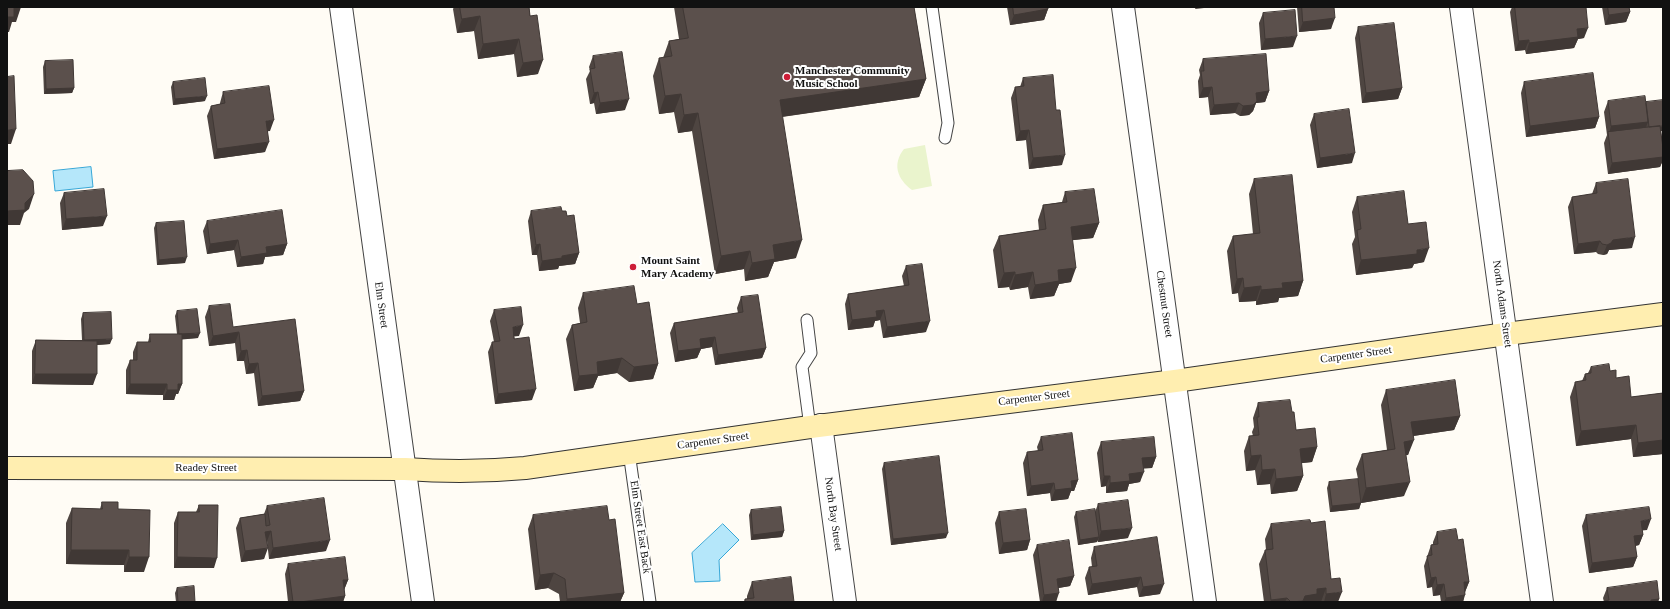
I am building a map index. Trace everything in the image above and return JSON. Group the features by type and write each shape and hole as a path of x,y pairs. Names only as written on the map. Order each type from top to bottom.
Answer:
{"street":[{"name":"Elm Street","path":"341,7 369,220 423,602"},
{"name":"Chestnut Street","path":"1123,7 1205,602"},
{"name":"North Adams Street","path":"1461,7 1542,602"},
{"name":"Carpenter Street","path":"405,468 442,472 484,472 532,467 815,426 1174,381 1506,334 1663,314"},
{"name":"North Bay Street","path":"815,426 845,602"},
{"name":"Readey Street","path":"7,468 405,468"}],"lane":[{"path":"932,7 948,123 945,138"},
{"path":"807,320 811,353 802,367 815,426"},
{"name":"Elm Street East Back","path":"629,452 650,602"}],"green space":[{"path":"925,145 932,186 912,190 900,176 897,166 898,160 904,149"}],"water":[{"path":"91,167 93,187 55,191 53,171"},
{"path":"723,524 739,540 719,560 720,581 695,582 692,553"}],"building":[{"path":"7,7 14,7 14,17 7,17"},
{"path":"460,7 529,7 530,16 537,15 543,60 523,63 519,39 483,44 480,16 462,19"},
{"name":"Manchester Community Music School","path":"683,7 914,7 926,79 780,100 802,240 773,245 775,259 752,263 750,251 721,256 698,113 684,115 681,94 665,96 659,58 672,56 669,41 688,38"},
{"path":"1013,7 1048,7 1048,9 1014,15"},
{"path":"1302,7 1334,7 1335,18 1303,22"},
{"path":"1515,7 1586,7 1588,28 1577,29 1578,37 1529,43 1529,40 1519,41"},
{"path":"1608,7 1629,7 1630,12 1609,15"},
{"path":"1295,10 1297,36 1265,39 1263,13"},
{"path":"1394,23 1402,88 1366,93 1358,27"},
{"path":"622,52 629,99 600,103 598,92 594,93 590,69 595,68 593,56"},
{"path":"1266,54 1269,91 1256,93 1257,101 1253,105 1243,106 1239,103 1214,105 1212,87 1203,88 1201,71 1204,71 1203,59"},
{"path":"73,60 74,88 46,89 45,61"},
{"path":"1593,73 1599,117 1530,126 1524,82"},
{"path":"1053,75 1056,110 1060,110 1065,155 1033,158 1029,130 1020,131 1015,87 1024,86 1023,78"},
{"path":"14,76 16,129 7,130 7,77"},
{"path":"205,78 207,96 175,99 173,82"},
{"path":"269,86 274,120 266,121 269,142 217,149 211,106 225,103 223,92"},
{"path":"1645,96 1648,122 1611,126 1608,101"},
{"path":"1663,100 1663,126 1649,127 1646,102"},
{"path":"1349,109 1355,153 1320,158 1314,114"},
{"path":"1660,126 1663,157 1612,163 1608,132"},
{"path":"23,170 33,181 34,194 25,203 25,210 7,211 7,171"},
{"path":"1292,175 1303,281 1282,283 1283,288 1261,290 1261,286 1244,288 1243,278 1237,279 1233,236 1260,233 1254,179"},
{"path":"1628,179 1635,237 1613,240 1607,245 1602,244 1600,241 1578,244 1572,197 1597,193 1596,183"},
{"path":"104,189 107,216 66,219 64,193"},
{"path":"1094,189 1099,223 1071,227 1076,268 1058,270 1059,281 1035,285 1033,272 1015,275 1015,272 1004,273 999,236 1046,229 1043,205 1067,202 1065,192"},
{"path":"1404,191 1408,224 1426,222 1429,248 1417,250 1417,254 1361,260 1357,230 1361,229 1357,197"},
{"path":"561,207 562,211 566,211 567,216 574,215 579,253 562,256 562,258 542,261 540,244 536,245 531,211"},
{"path":"282,210 287,244 266,247 267,253 241,257 238,240 210,244 207,221"},
{"path":"184,221 187,257 159,260 156,223"},
{"path":"922,264 930,321 887,327 884,310 876,311 877,317 852,320 848,294 909,285 906,266"},
{"path":"634,286 637,304 649,302 658,364 634,367 622,358 597,362 598,374 579,376 572,325 587,322 583,293"},
{"path":"758,295 766,348 718,355 715,337 700,339 701,348 678,351 674,323 743,312 741,297"},
{"path":"230,304 233,327 295,319 304,391 262,396 258,363 249,364 247,350 241,351 239,332 213,336 209,306"},
{"path":"521,307 523,325 513,327 514,339 529,337 536,389 498,394 492,342 500,341 494,310"},
{"path":"197,309 200,333 179,334 177,311"},
{"path":"111,312 112,339 84,340 83,313"},
{"path":"150,334 182,334 182,384 178,384 178,390 167,390 167,384 130,384 130,360 137,360 137,342 150,342"},
{"path":"36,340 97,341 97,374 35,374"},
{"path":"1609,364 1610,371 1616,370 1616,378 1629,376 1631,397 1663,393 1663,440 1638,443 1636,425 1581,431 1575,382 1586,380 1585,374 1591,373 1591,367"},
{"path":"1455,380 1460,416 1411,422 1414,440 1404,442 1410,482 1366,488 1362,454 1395,449 1386,390"},
{"path":"1290,400 1292,412 1294,412 1296,430 1315,428 1317,447 1300,449 1303,476 1276,479 1275,469 1262,470 1261,455 1251,456 1249,436 1259,435 1257,417 1259,417 1258,403"},
{"path":"1072,433 1078,480 1071,481 1072,488 1055,490 1054,483 1031,486 1027,452 1043,450 1041,437"},
{"path":"1154,437 1156,457 1142,458 1144,472 1129,474 1130,481 1110,483 1110,476 1104,476 1101,442"},
{"path":"939,456 948,533 893,539 884,463"},
{"path":"1358,479 1361,503 1332,506 1329,482"},
{"path":"324,498 330,540 273,548 271,531 265,532 268,548 245,551 240,518 265,514 266,526 270,525 267,506"},
{"path":"1128,500 1132,528 1101,531 1098,504"},
{"path":"102,502 118,502 118,509 150,510 149,557 129,557 129,550 71,550 72,508 102,509"},
{"path":"199,505 218,505 217,558 177,557 178,512 199,512"},
{"path":"607,506 609,520 615,519 624,593 567,599 565,579 554,573 540,575 533,515"},
{"path":"781,507 784,531 753,535 751,510"},
{"path":"1649,507 1651,519 1641,521 1643,535 1634,536 1637,557 1592,563 1586,515"},
{"path":"1026,509 1030,540 1003,543 999,512"},
{"path":"1095,509 1099,537 1080,540 1076,512"},
{"path":"1310,520 1311,523 1325,521 1331,579 1340,578 1342,592 1326,594 1326,588 1317,589 1317,594 1305,596 1303,601 1291,602 1287,598 1271,600 1265,550 1273,549 1271,524"},
{"path":"1456,529 1458,540 1463,539 1469,582 1464,582 1465,595 1446,598 1444,584 1437,585 1436,577 1431,578 1427,556 1432,555 1431,545 1438,544 1437,532"},
{"path":"1157,537 1164,584 1143,587 1141,577 1092,584 1089,567 1097,566 1094,547"},
{"path":"1069,540 1074,576 1057,579 1059,593 1044,595 1037,545"},
{"path":"345,557 348,580 343,580 345,596 293,602 288,564"},
{"path":"791,577 794,602 745,602 745,599 754,598 752,582"},
{"path":"1657,581 1659,599 1651,600 1651,602 1605,602 1609,600 1607,588"},
{"path":"194,586 195,602 178,602 177,588"}],"place":[{"name":"Manchester Community Music School","path":"787,77"},
{"name":"Mount Saint Mary Academy","path":"633,267"}]}
